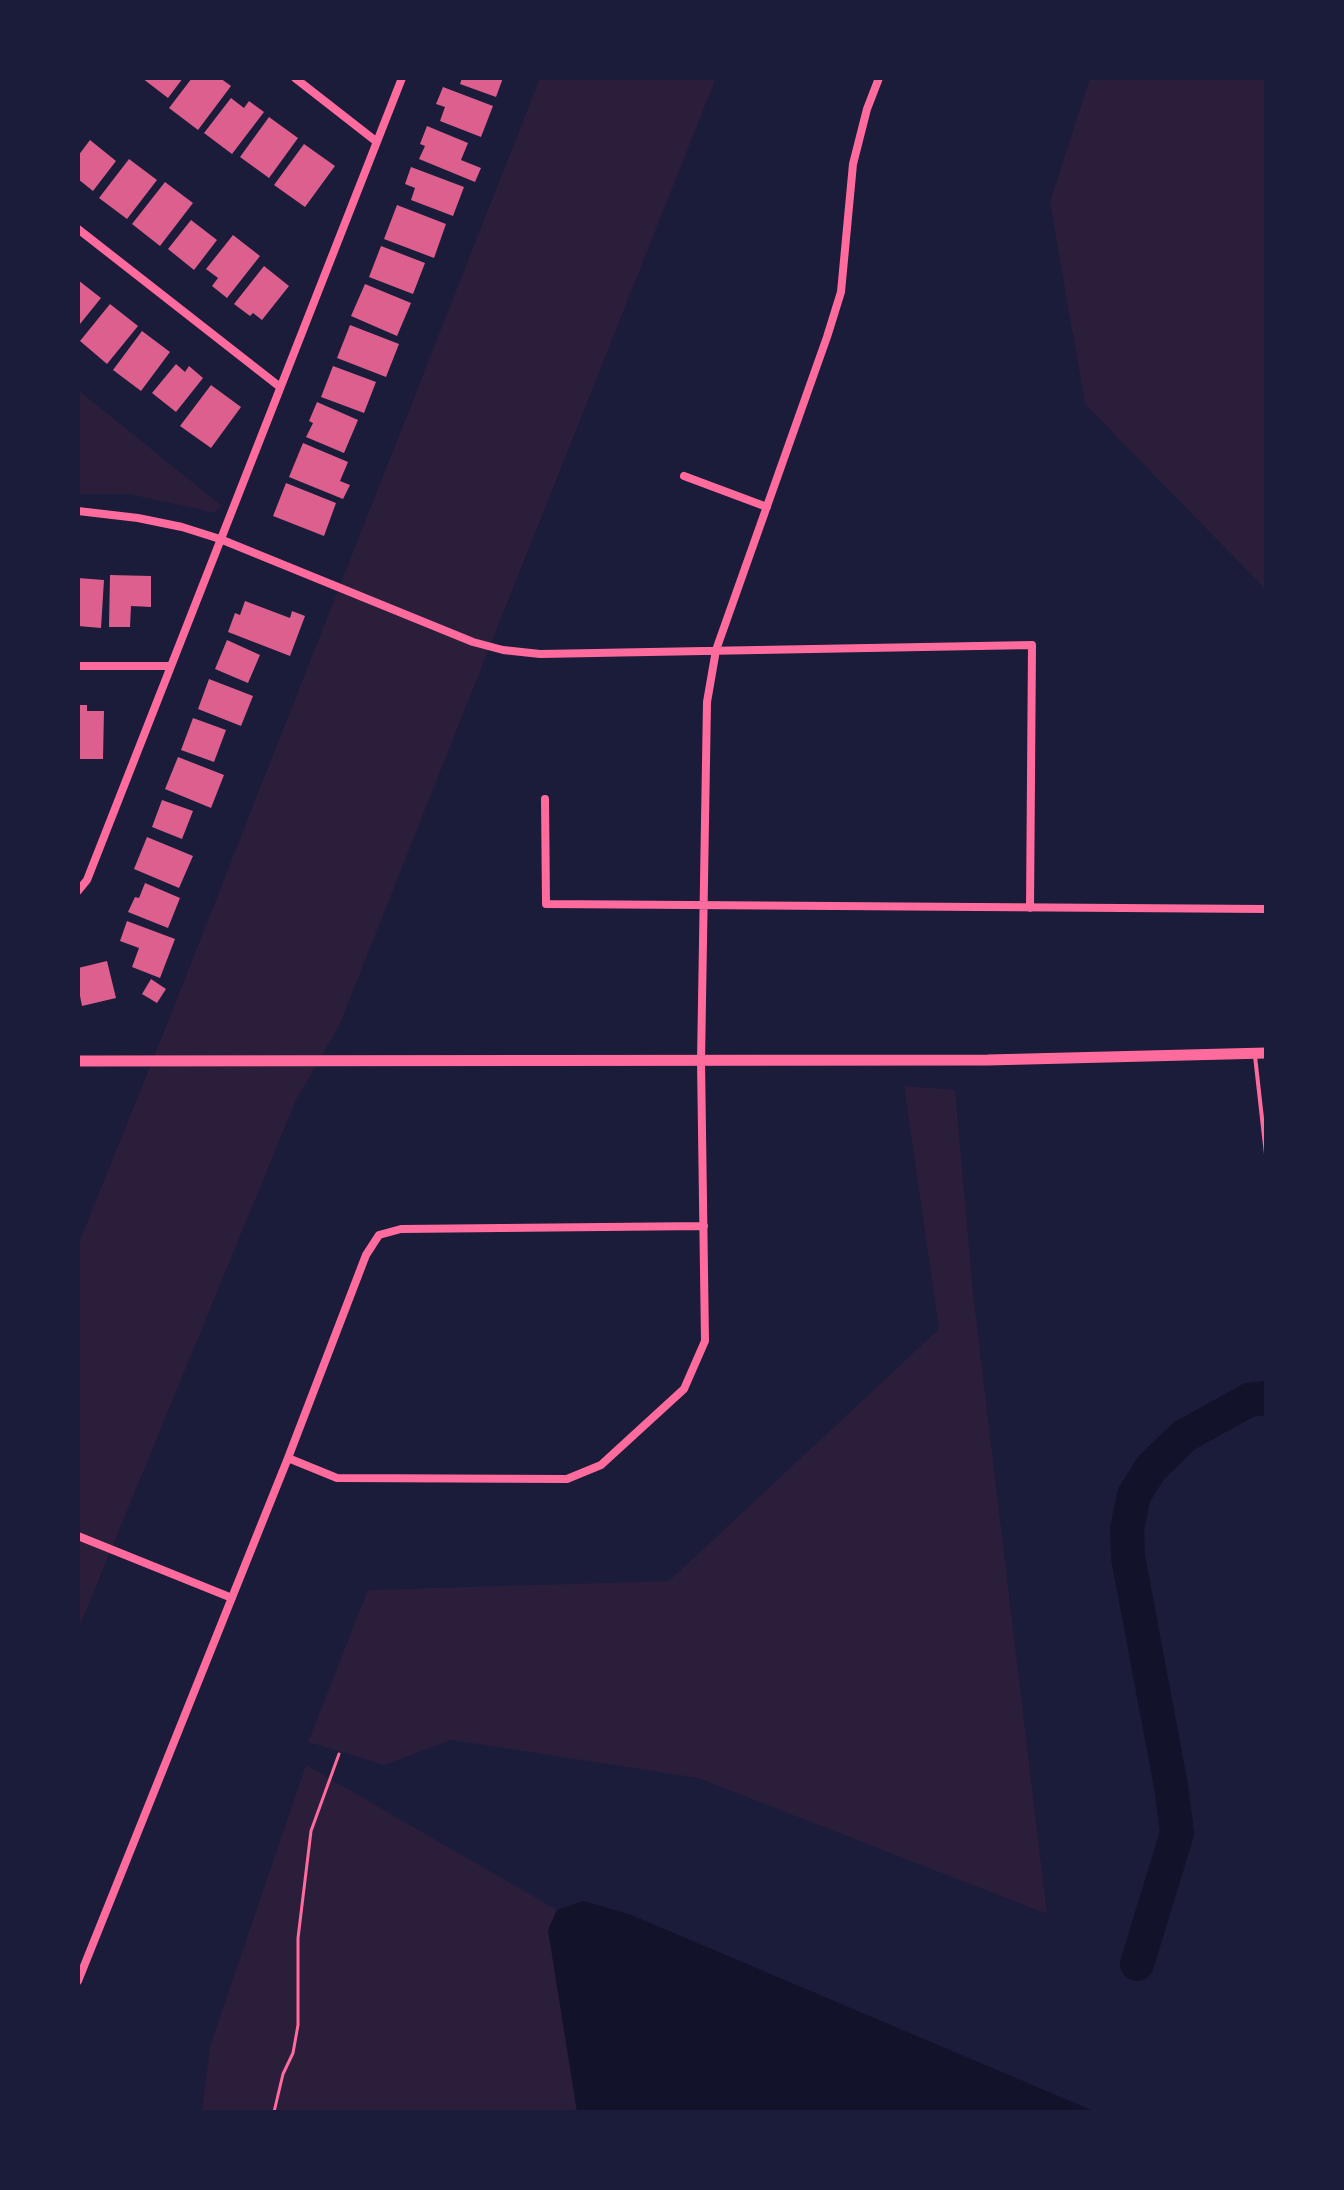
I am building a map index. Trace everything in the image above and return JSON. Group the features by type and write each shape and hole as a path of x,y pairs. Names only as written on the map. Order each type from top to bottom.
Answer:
{"street":[{"path":"295,78 377,142"},
{"path":"78,891 87,880 402,78"},
{"path":"288,1458 337,1478 567,1479 601,1465 684,1389 700,1353 705,1341 701,1061 707,702 716,650 841,292 853,164 867,109 879,78"},
{"path":"78,229 280,387"},
{"path":"684,476 767,507"},
{"path":"78,511 138,518 220,539 473,642 503,650 540,654 1032,645 1030,908"},
{"path":"78,666 170,666"},
{"path":"545,799 546,904 1266,909"},
{"path":"78,1061 988,1060 1260,1054"},
{"path":"78,1981 366,1255 379,1235 401,1229 704,1226"},
{"path":"78,1536 232,1598"}],"lane":[{"path":"1260,1054 1266,1154"}],"path":[{"path":"274,2112 283,2074 293,2053 298,2025 298,1938 311,1831 339,1754"}],"shaded area":[{"path":"540,78 716,78 339,1026 296,1100 78,1630 78,1245"},
{"path":"1090,78 1266,78 1266,590 1085,404 1050,202"},
{"path":"78,390 222,506 211,512 129,494 78,494"},
{"path":"904,1086 955,1090 973,1293 1047,1914 698,1778 452,1740 384,1765 308,1742 368,1590 669,1581 939,1329"},
{"path":"306,1765 557,1910 578,2112 202,2112 210,2046"},
{"path":"583,1901 629,1914 1096,2112 577,2112 548,1930 557,1910"}],"building":[{"path":"142,78 183,78 168,98"},
{"path":"192,78 220,78 231,86 198,130 169,108"},
{"path":"462,78 503,78 496,97 460,84"},
{"path":"443,87 493,106 481,137 440,121 445,107 436,104"},
{"path":"231,98 244,108 249,101 264,112 232,154 204,133"},
{"path":"269,117 298,138 269,178 240,157"},
{"path":"427,126 468,143 461,160 481,168 475,182 419,159 425,146 420,144"},
{"path":"90,140 116,161 93,191 78,179 78,156"},
{"path":"304,144 335,166 305,207 274,185"},
{"path":"129,159 157,180 127,219 99,198"},
{"path":"411,167 464,187 453,216 411,200 415,188 405,184"},
{"path":"165,182 193,203 160,246 132,224"},
{"path":"397,205 446,224 434,258 384,239"},
{"path":"191,220 217,240 194,270 168,249"},
{"path":"233,235 260,256 227,298 212,286 218,278 206,269"},
{"path":"381,246 425,263 413,294 369,277"},
{"path":"264,266 289,286 262,320 253,313 250,316 234,304"},
{"path":"78,280 101,298 80,324 78,322"},
{"path":"365,284 411,303 397,336 351,316"},
{"path":"110,304 138,326 107,364 80,341"},
{"path":"350,325 399,344 386,377 337,358"},
{"path":"142,331 170,352 141,391 113,370"},
{"path":"176,364 185,372 189,366 203,378 176,412 152,393"},
{"path":"333,366 376,382 364,413 321,397"},
{"path":"211,385 241,407 211,448 180,426"},
{"path":"317,402 358,420 344,453 306,437 313,423 309,421"},
{"path":"303,443 348,462 340,481 350,485 343,499 289,477"},
{"path":"286,483 336,503 324,536 273,516"},
{"path":"110,575 151,576 151,607 131,606 130,627 109,627"},
{"path":"78,578 104,580 101,628 78,626"},
{"path":"245,601 290,618 292,611 305,616 290,656 228,632 235,613 240,615"},
{"path":"227,640 260,655 248,683 215,669"},
{"path":"209,679 253,696 241,726 198,709"},
{"path":"78,705 87,705 87,711 104,711 103,759 78,759"},
{"path":"193,718 226,730 214,762 181,750"},
{"path":"178,757 224,775 211,808 165,789"},
{"path":"162,800 193,811 182,839 152,827"},
{"path":"147,837 193,856 179,888 134,869"},
{"path":"145,883 180,898 168,928 128,912 135,897 139,898"},
{"path":"127,921 175,939 160,978 132,967 139,948 120,941"},
{"path":"107,961 116,998 82,1006 78,968"},
{"path":"151,979 166,989 157,1003 142,994"}],"waterway":[{"path":"1137,1964 1177,1833 1128,1557 1127,1529 1134,1495 1151,1468 1184,1436 1249,1400 1266,1398"}]}
